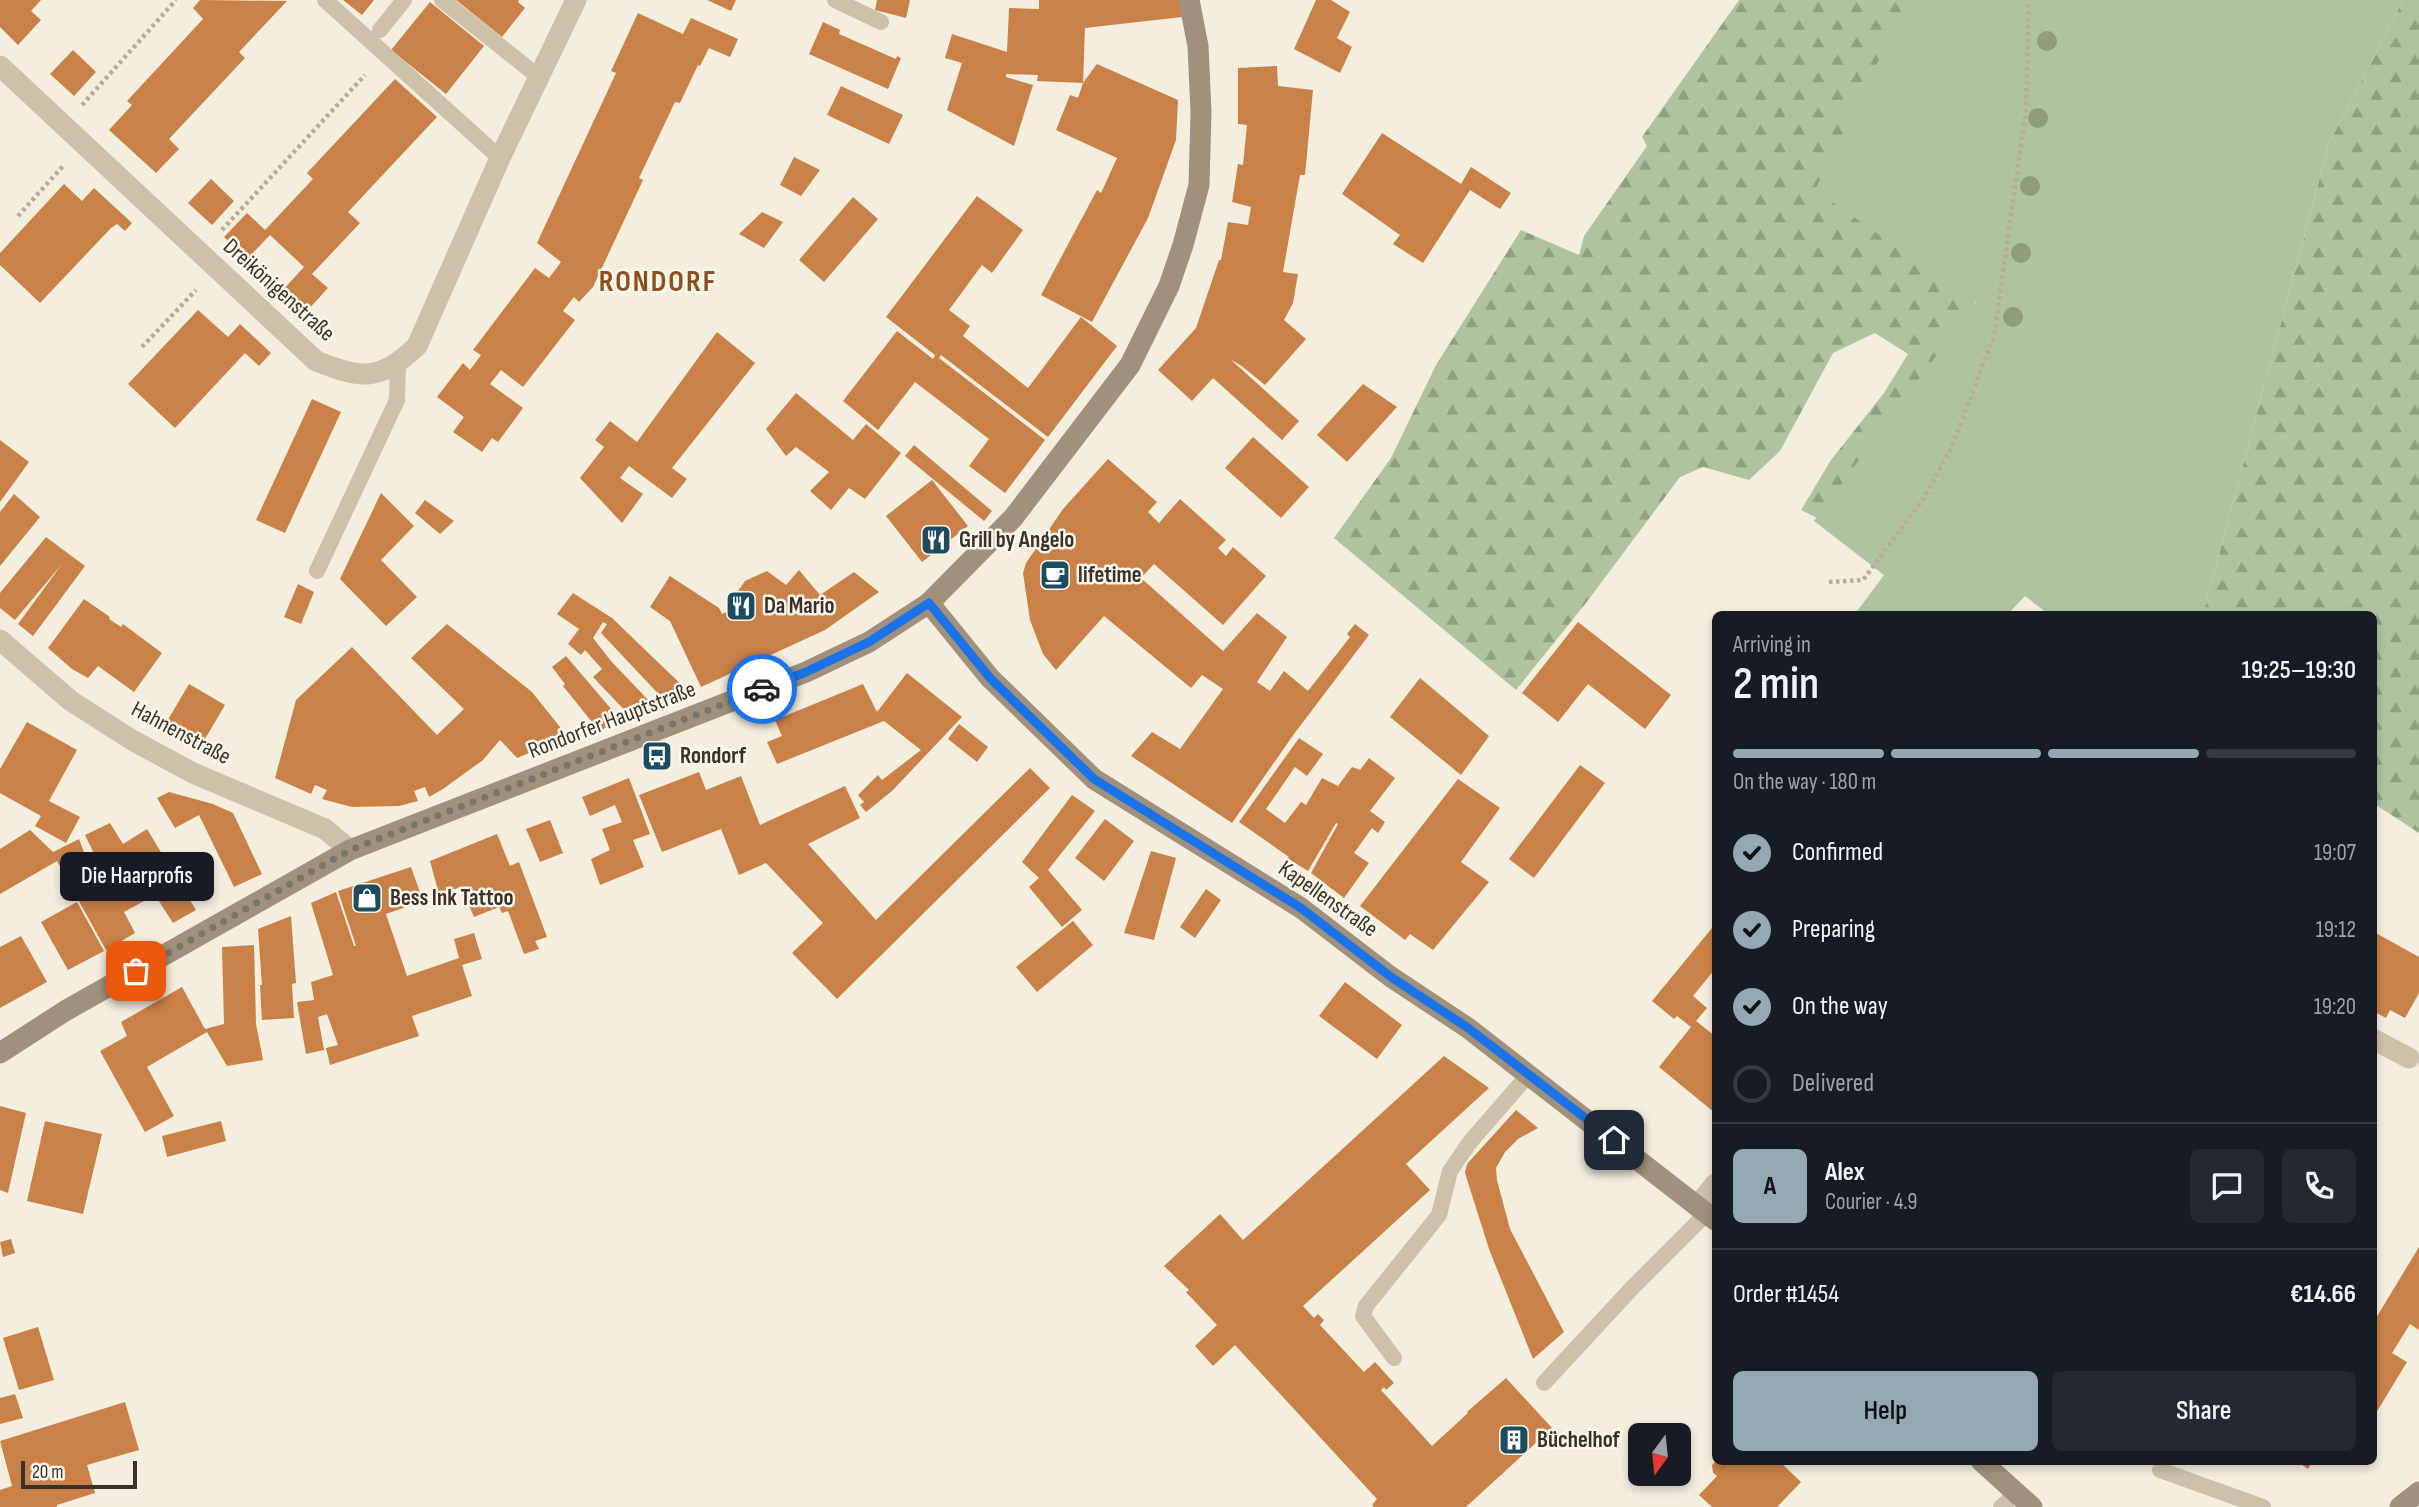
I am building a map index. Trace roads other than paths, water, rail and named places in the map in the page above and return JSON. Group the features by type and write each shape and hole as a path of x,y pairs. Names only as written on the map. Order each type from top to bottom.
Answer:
{"main road":[{"name":"Rondorfer Hauptstraße","path":"0,1053 65,1011 350,850 806,672 869,642 929,603 1013,518 1130,365 1169,286 1199,185 1201,112 1198,46 1189,0"},
{"name":"Kapellenstraße","path":"929,603 990,678 1094,779 1301,908 1391,977 1459,1022 1529,1074 1707,1212"},
{"path":"1985,1465 2016,1502"},
{"path":"2400,1507 2419,1492"}],"street":[{"path":"398,364 417,346 500,159 576,0"},
{"name":"Dreikönigenstraße","path":"0,66 316,361 344,372 375,375 398,364"},
{"name":"Hahnenstraße","path":"0,640 72,701 132,740 192,773 325,829 350,850"},
{"path":"2377,1041 2409,1058"},
{"path":"1707,1212 1712,1194"}],"lane":[{"path":"325,0 500,159"},
{"path":"380,30 404,0"},
{"path":"442,0 540,77"},
{"path":"835,0 881,22"},
{"path":"317,571 397,400 398,364"},
{"path":"1394,1358 1363,1316 1366,1306 1439,1215 1450,1171 1463,1152 1529,1074"},
{"path":"1544,1383 1707,1212"},
{"path":"2160,1470 2263,1507"}],"place":[{"name":"Grill by Angelo","path":"936,540"},
{"name":"lifetime","path":"1055,575"},
{"name":"Da Mario","path":"741,606"},
{"name":"Rondorf","path":"657,756"},
{"name":"Bess Ink Tattoo","path":"367,898"},
{"name":"Die Haarprofis","path":"136,971"},
{"name":"Büchelhof","path":"1514,1440"}],"district":[{"name":"RONDORF","path":"658,282"}]}
